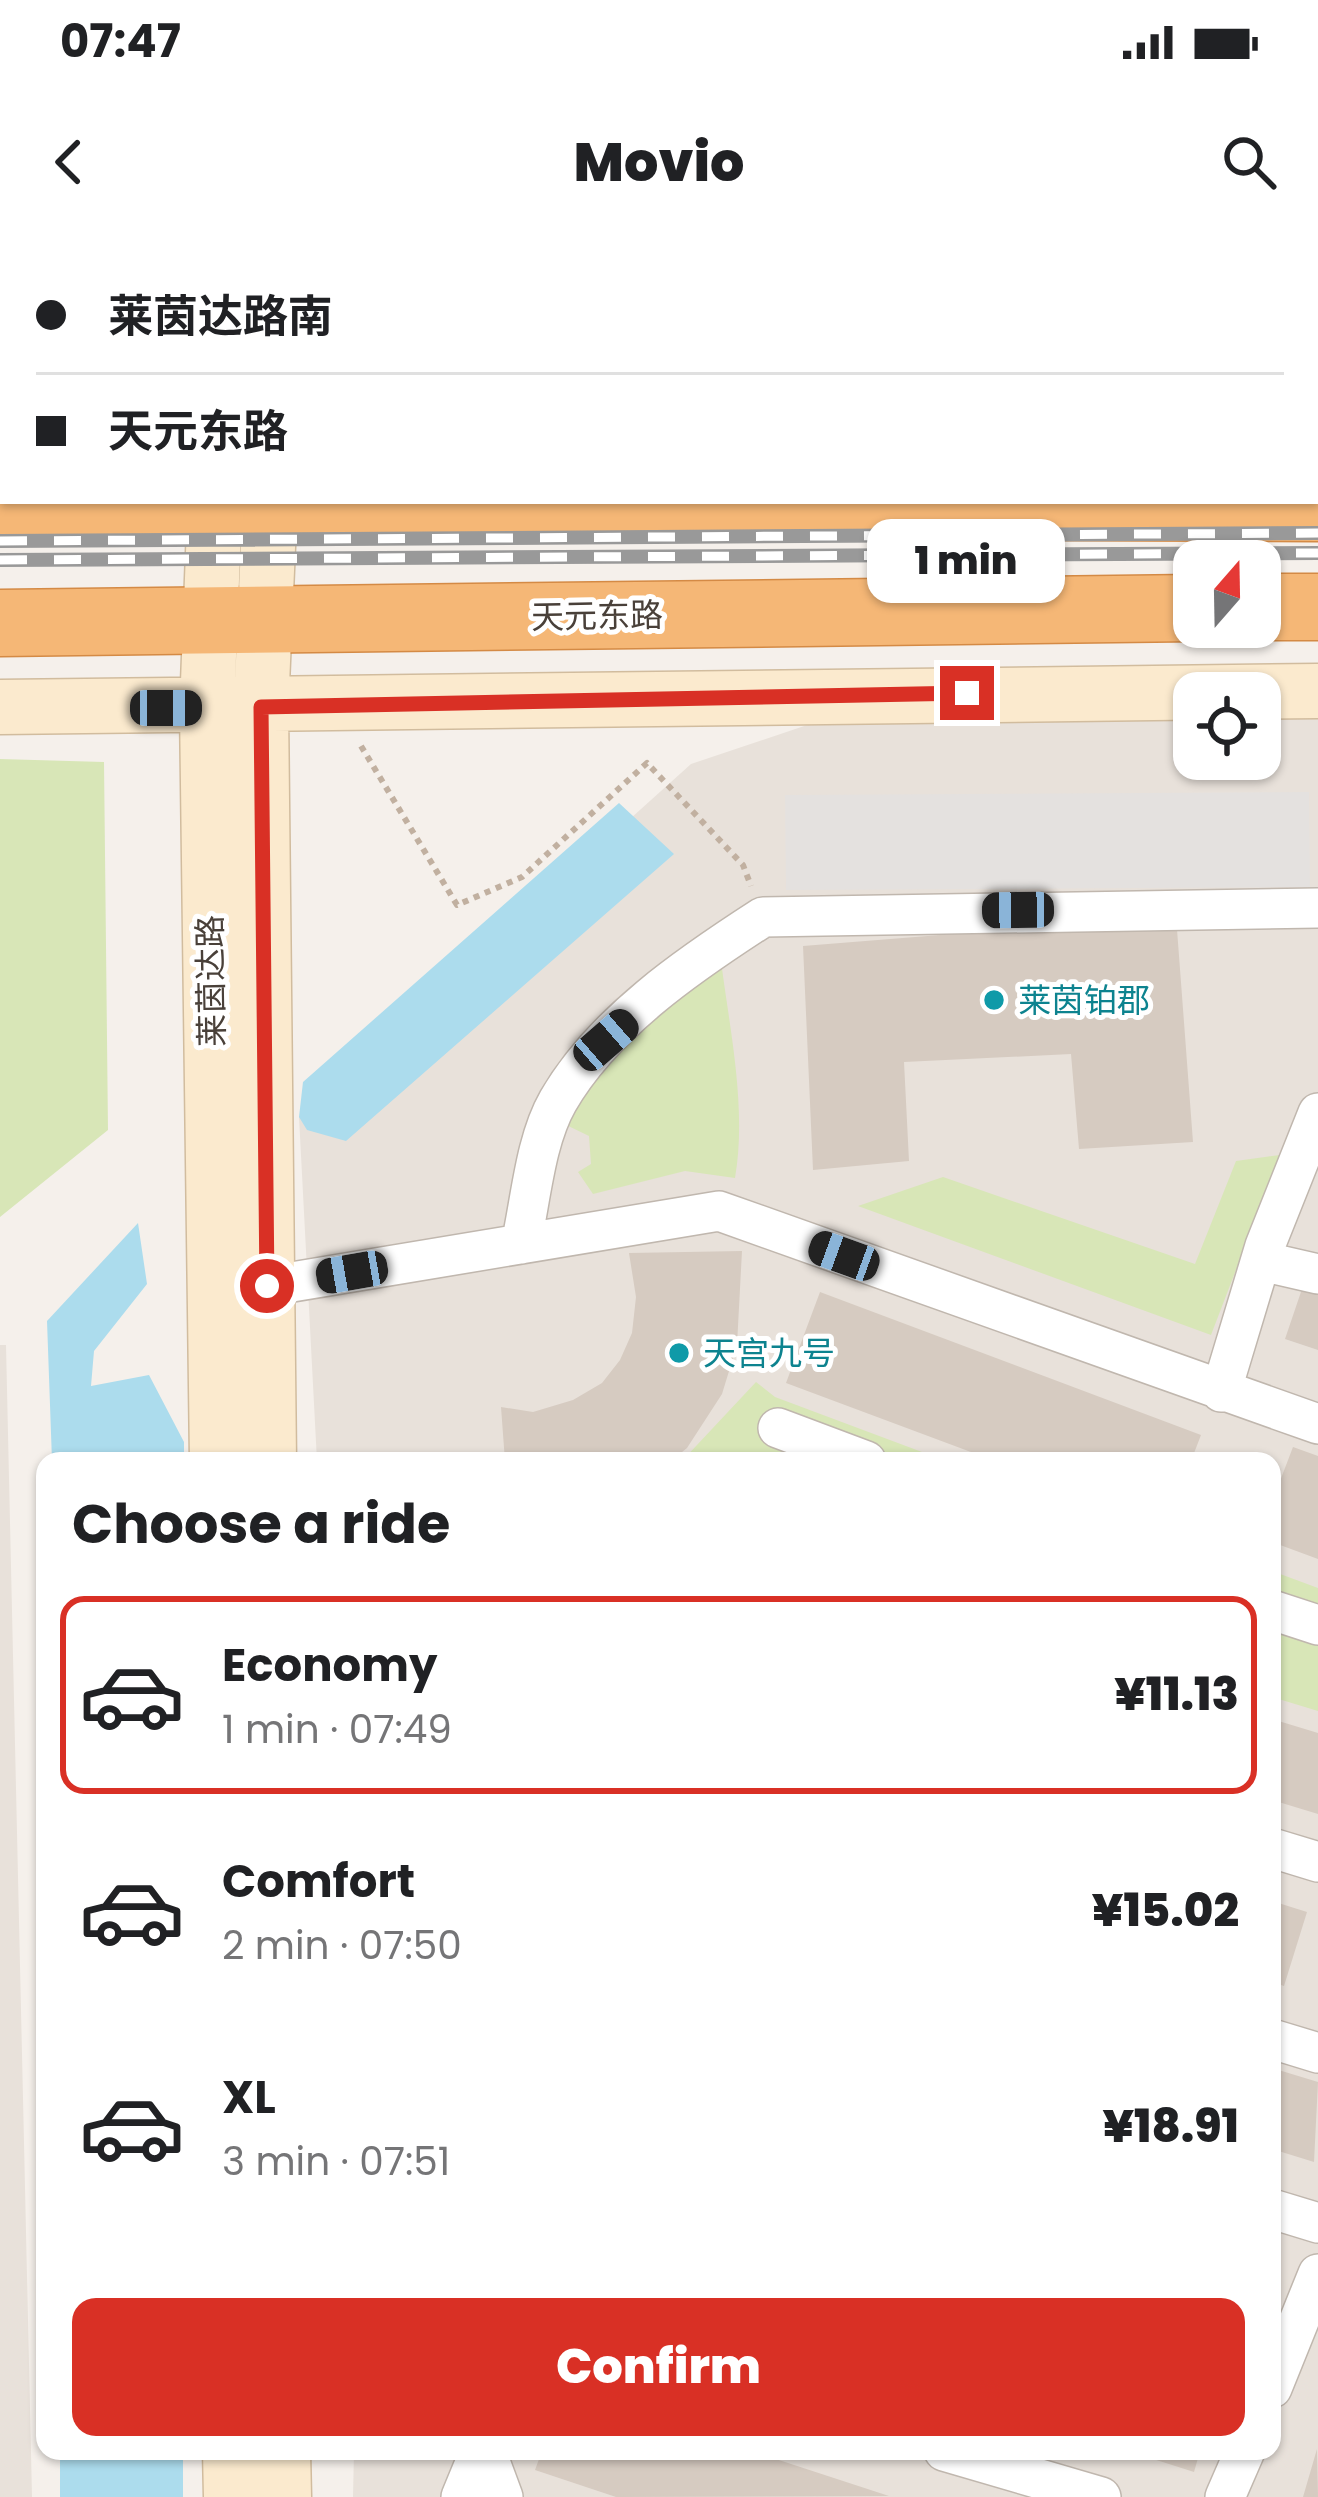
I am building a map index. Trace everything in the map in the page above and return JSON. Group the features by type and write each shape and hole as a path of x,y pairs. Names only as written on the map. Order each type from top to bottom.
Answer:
{"highway":[{"path":"619,504 1318,508"},
{"path":"1281,607 1318,607"},
{"name":"天元东路","path":"0,623 237,624 1173,608"}],"main road":[{"name":"莱茵达路","path":"216,504 237,624 207,708 241,1291 218,1452"},
{"path":"267,1452 241,1291 261,707 237,624 269,504"},
{"path":"0,707 1318,691"},
{"path":"230,2460 231,2497"},
{"path":"283,2460 284,2497"}],"street":[{"path":"521,1244 557,1102 606,1040 700,958 763,917 1318,908"},
{"path":"1221,1392 1261,1261 1318,1113"},
{"path":"241,1291 719,1211 1318,1424"},
{"path":"1261,1261 1318,1274"},
{"path":"778,1428 842,1452"},
{"path":"1281,1613 1318,1625"},
{"path":"1281,1851 1318,1862"},
{"path":"1281,2042 1318,2053"},
{"path":"1281,2213 1318,2223"},
{"path":"1281,2366 1318,2275"},
{"path":"461,2497 479,2460"},
{"path":"487,2460 503,2497"},
{"path":"975,2460 1101,2497"},
{"path":"1225,2497 1241,2460"}],"path":[{"path":"336,705 457,905 523,877 647,764 743,866 763,917"}],"shaded area":[{"path":"1318,711 1318,2497 353,2497 354,2460 1281,2460 1281,1452 317,1452 299,1117 691,764 825,719 1173,714 1173,780 1281,780 1281,712"},
{"path":"1309,792 1310,887 786,890 785,795"},
{"path":"0,1345 6,1345 32,2497 0,2497"}],"green space":[{"path":"0,759 104,762 108,1130 0,1217"},
{"path":"721,961 738,1097 735,1178 685,1171 593,1194 578,1172 591,1164 589,1136 560,1122 630,1036"},
{"path":"1280,1155 1211,1335 858,1206 943,1177 1195,1264 1236,1161"},
{"path":"756,1382 775,1397 922,1452 690,1452"},
{"path":"1281,1574 1318,1588 1318,1711 1281,1700"}],"water":[{"path":"619,803 674,854 346,1141 307,1130 299,1117 303,1082"},
{"path":"138,1223 147,1284 94,1351 91,1386 149,1375 184,1442 184,1452 52,1452 47,1321"},
{"path":"60,2460 183,2460 183,2497 60,2497"}],"building":[{"name":"莱茵铂郡","path":"1176,916 1193,1142 1079,1149 1071,1054 904,1062 909,1161 813,1170 803,946"},
{"name":"天宫九号","path":"742,1251 737,1345 722,1394 682,1452 504,1452 501,1407 533,1412 573,1400 602,1383 620,1360 632,1333 636,1297 629,1253"},
{"path":"1303,1286 1318,1292 1318,1350 1285,1339"},
{"path":"820,1292 1201,1435 1194,1452 971,1452 786,1383"},
{"path":"1293,1447 1318,1456 1318,1559 1281,1545 1281,1478"},
{"path":"1281,1722 1318,1733 1318,1814 1281,1803"},
{"path":"1281,1904 1307,1912 1281,1985"},
{"path":"1281,2071 1318,2082 1314,2162 1281,2152"},
{"path":"1317,2449 1318,2497 1303,2497"},
{"path":"539,2460 779,2460 889,2496 616,2497 535,2470"},
{"path":"1156,2460 1197,2460 1194,2472"}],"railway":[{"path":"0,541 1318,533"},
{"path":"0,560 1318,553"}],"place":[{"name":"莱茵铂郡","path":"994,1000"},
{"name":"天宫九号","path":"679,1353"}],"route":[{"path":"267,1286 261,707 967,693"}]}
